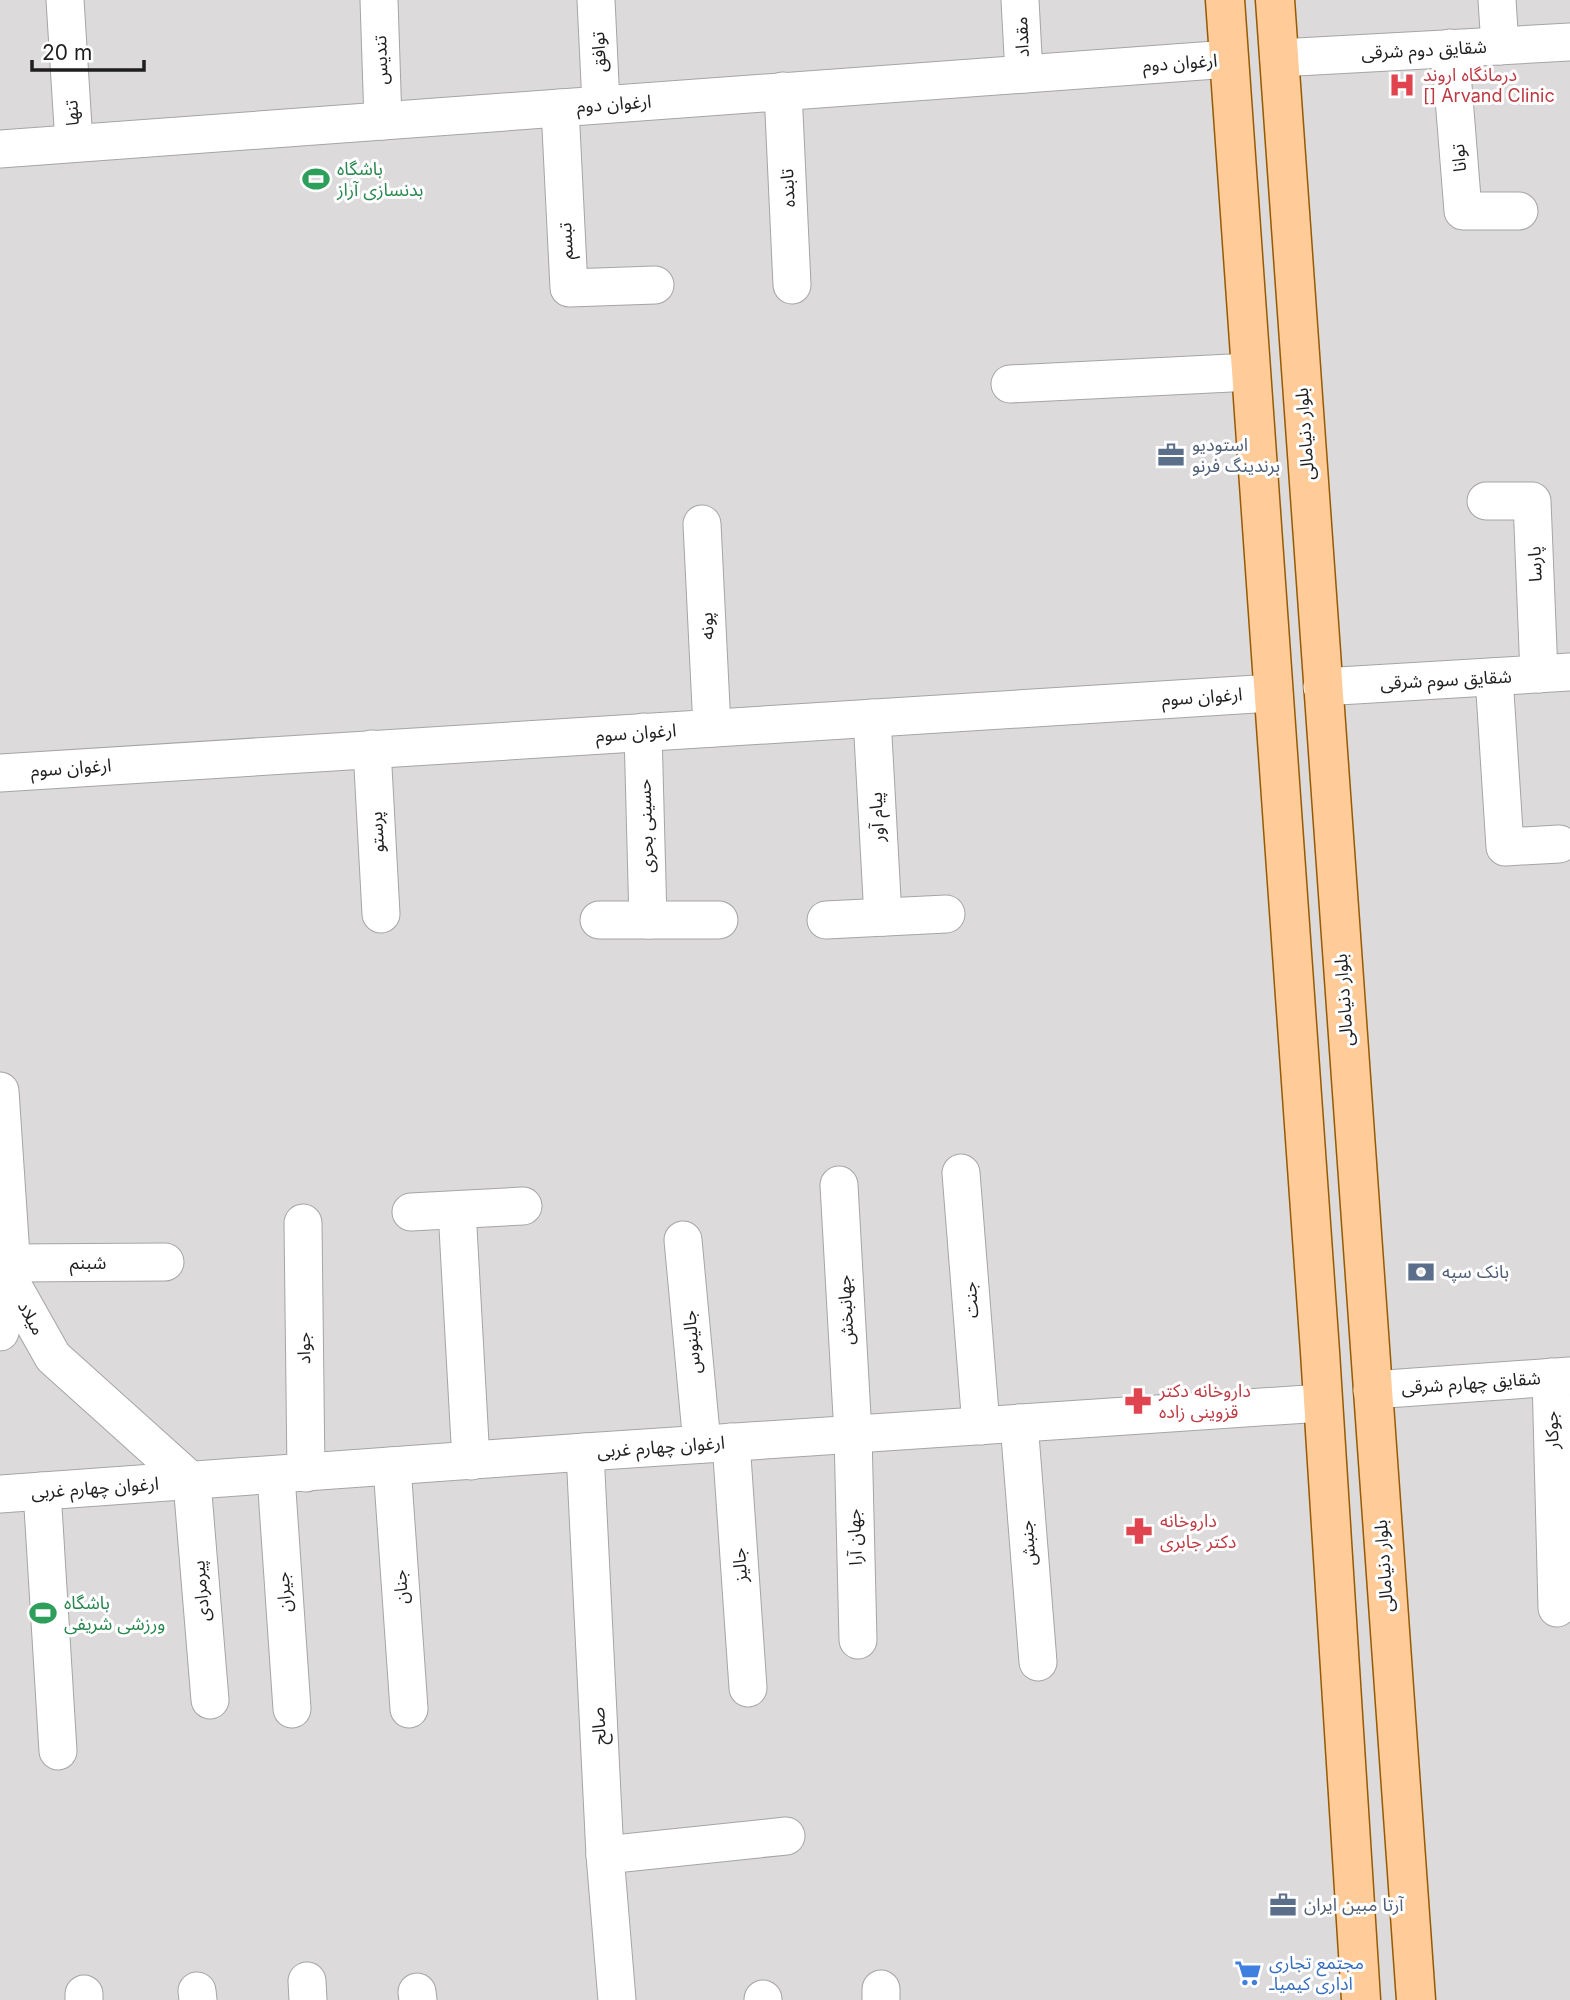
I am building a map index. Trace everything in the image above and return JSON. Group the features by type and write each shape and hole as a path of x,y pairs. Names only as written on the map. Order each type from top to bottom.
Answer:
{"main road":[{"path":"1225,0 1361,2000"},
{"name":"بلوار دنیامالی","path":"1275,0 1416,2000"}],"street":[{"name":"تنها","path":"65,0 75,143"},
{"name":"تندیس","path":"379,0 383,121"},
{"name":"توافق","path":"596,0 601,104"},
{"name":"مقداد","path":"1020,0 1024,74"},
{"path":"1497,0 1500,46"},
{"name":"شقایق دوم شرقی","path":"1279,58 1570,42"},
{"name":"توانا","path":"1450,48 1463,211 1519,211"},
{"name":"ارغوان دوم","path":"0,149 1229,59"},
{"name":"تابنده","path":"783,91 792,285"},
{"name":"تبسم","path":"560,107 569,288 655,285"},
{"path":"1010,384 1251,372"},
{"name":"پارسا","path":"1486,501 1532,501 1555,673"},
{"name":"پونه","path":"702,524 712,728"},
{"name":"شقایق سوم شرقی","path":"1322,687 1555,673"},
{"path":"1494,677 1505,847 1559,845"},
{"name":"ارغوان سوم","path":"0,773 1273,693"},
{"name":"پیام آور","path":"872,718 883,917"},
{"name":"حسینی بحری","path":"643,732 648,920"},
{"name":"پرستو","path":"372,749 381,914"},
{"path":"826,920 946,914"},
{"path":"599,920 719,920"},
{"name":"میلاد","path":"0,1091 5,1225 13,1275 53,1357 192,1482"},
{"name":"جنت","path":"961,1173 981,1426"},
{"name":"جهانبخش","path":"839,1185 853,1434"},
{"path":"411,1212 523,1206"},
{"path":"457,1210 471,1461"},
{"name":"جواد","path":"291,1474 303,1223"},
{"name":"جالینوس","path":"683,1240 716,1443"},
{"name":"شبنم","path":"13,1275 165,1262"},
{"path":"0,1332 13,1275"},
{"name":"شقایق چهارم شرقی","path":"1371,1390 1560,1376"},
{"name":"جوکار","path":"1557,1608 1560,1376"},
{"name":"ارغوان چهارم غربی","path":"0,1494 1322,1403"},
{"name":"جنبش","path":"1019,1423 1038,1662"},
{"name":"جهان آرا","path":"853,1434 858,1640"},
{"name":"جالیز","path":"716,1443 748,1688"},
{"name":"صالح","path":"585,1452 605,1855 617,2000"},
{"name":"جنان","path":"392,1466 409,1709"},
{"name":"جیران","path":"291,1474 292,1709"},
{"name":"پیرمرادی","path":"192,1482 210,1700"},
{"path":"42,1491 58,1751"},
{"path":"605,1855 786,1836"}],"shaded area":[{"path":"0,0 1570,0 1570,2000 0,2000"}],"place":[{"name":"درمانگاه اروند [] Arvand Clinic","path":"1402,85"},
{"name":"باشگاه بدنسازی آراز","path":"316,179"},
{"name":"استودیو برندینگ فرنو","path":"1171,455"},
{"name":"بانک سپه","path":"1421,1272"},
{"name":"داروخانه دکتر قزوینی زاده","path":"1138,1401"},
{"name":"داروخانه دکتر جابری","path":"1139,1531"},
{"name":"باشگاه ورزشی شریفی","path":"43,1613"},
{"name":"آرتا مبین ایران","path":"1283,1905"},
{"name":"مجتمع تجاری اداری کیمیاـ","path":"1248,1973"}]}
